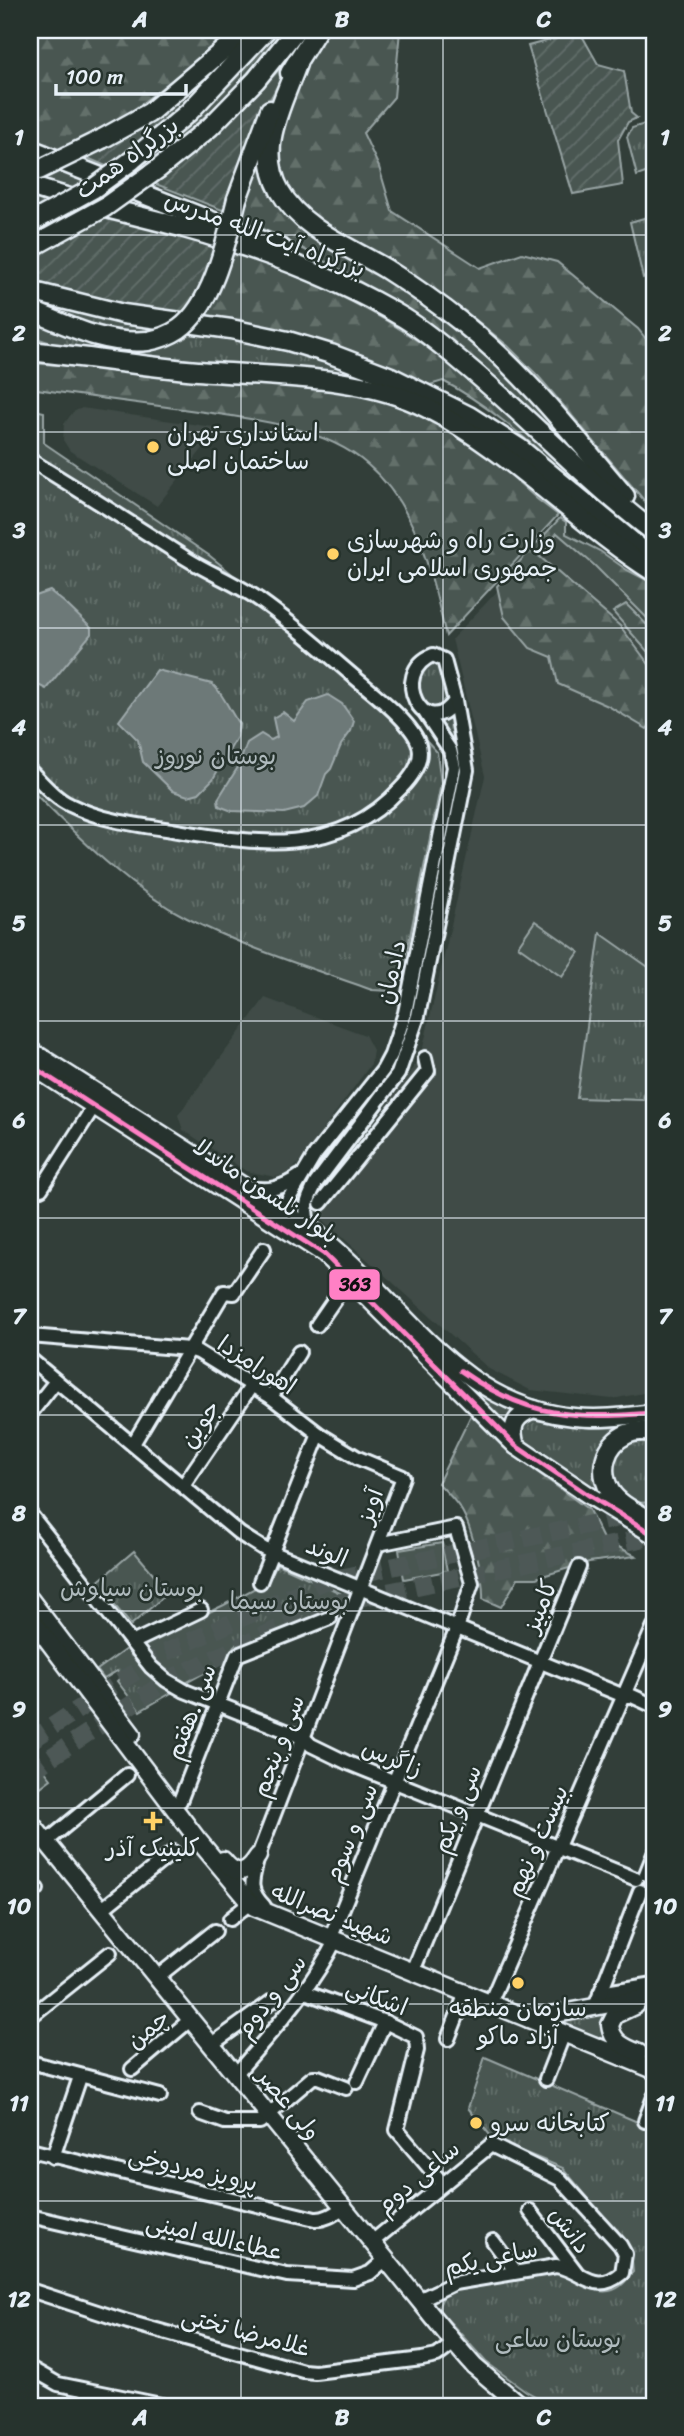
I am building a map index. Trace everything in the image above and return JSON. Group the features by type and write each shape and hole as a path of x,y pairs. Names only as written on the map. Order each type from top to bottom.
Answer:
{"highway":[{"path":"33,173 149,113 247,30"},
{"name":"بزرگراه همت","path":"30,223 94,188 131,161 189,112 266,30"},
{"name":"بزرگراه همت","path":"30,248 106,207 210,128 256,80 296,30"},
{"path":"317,30 297,64 275,116 271,143 273,173 289,204 329,236 387,270 468,327 536,390 654,531"},
{"path":"30,310 100,338 125,342 148,341 178,330 204,299 216,273 237,198 268,113 286,78 297,64"},
{"path":"30,149 291,253 314,264 352,289"},
{"name":"بزرگراه آیت الله مدرس","path":"30,186 186,229 312,272 352,289 406,319 435,339 508,400 616,501 654,531"},
{"path":"30,291 123,314 231,329 288,341 391,377 469,416 519,448 615,530 654,559"},
{"path":"30,343 53,353"},
{"path":"30,351 196,371 311,379 369,388 410,401 426,407 484,442 595,530 654,572"},
{"path":"653,1515 617,1500 605,1478 605,1465 606,1454 627,1434 639,1431 654,1432"}],"main road":[{"name":"بلوار نلسون ماندلا","path":"30,1050 314,1231 334,1248 429,1352"},
{"name":"بلوار نلسون ماندلا","path":"30,1065 324,1254 348,1280 452,1373 516,1446 654,1535"},
{"path":"281,1212 324,1254"},
{"name":"بلوار نلسون ماندلا","path":"452,1373 534,1409 573,1417 654,1413"},
{"path":"516,1446 513,1424 521,1414 534,1409"},
{"name":"شهید نصرالله","path":"30,1599 224,1861 232,1870 240,1871 248,1869 258,1856"},
{"name":"شهید نصرالله","path":"30,1617 198,1840 257,1909 654,2070"},
{"name":"ولی عصر","path":"30,1822 501,2400 521,2406"},
{"path":"529,2019 597,2000 654,1996"},
{"path":"654,1996 612,2018 610,2031 622,2046 654,2059"}],"street":[{"path":"30,460 260,600 371,691 405,724 418,742 419,753 418,766 406,783 369,817 337,832 291,841 250,842 120,822 68,805 30,771"},
{"path":"433,655 444,660 455,701 443,714 426,714 413,695 411,682 416,668 426,658 433,655"},
{"name":"دادمان","path":"314,1231 306,1214 312,1191 398,1074 412,1037 445,890 466,778 464,746 455,701"},
{"name":"دادمان","path":"281,1212 300,1176 383,1070 405,1013 454,767 450,750 426,714"},
{"path":"399,1031 412,1037"},
{"path":"321,1203 428,1071 425,1058"},
{"path":"41,1189 94,1106"},
{"path":"235,1183 252,1189 267,1190 288,1184 300,1176"},
{"path":"134,1444 224,1292 234,1293 264,1249"},
{"path":"317,1325 348,1280"},
{"name":"اهورامزدا","path":"30,1336 189,1349 204,1355 271,1397 319,1434 358,1458 403,1477"},
{"path":"271,1397 299,1352"},
{"name":"الوند","path":"30,1359 240,1534 273,1553 654,1706"},
{"path":"30,1414 57,1381"},
{"name":"جوین","path":"183,1486 252,1385"},
{"path":"260,1582 319,1434"},
{"name":"آویز","path":"365,1590 403,1477"},
{"name":"زاگرس","path":"30,1514 143,1657 155,1671 174,1685 306,1740 348,1763 646,1884"},
{"name":"سی و سوم","path":"333,1938 457,1628 472,1583 456,1528 379,1544"},
{"name":"کامبیز","path":"540,1662 579,1567"},
{"name":"سی و پنجم","path":"272,1914 253,1892 252,1883 258,1856 365,1590"},
{"path":"132,1643 201,1610"},
{"name":"سی .هفتم","path":"180,1801 237,1655 330,1618"},
{"name":"بیست و نهم","path":"490,2003 654,1626"},
{"name":"سی و یکم","path":"413,1971 540,1662"},
{"path":"624,1696 631,1703 654,1714"},
{"path":"295,1760 311,1754 348,1763"},
{"path":"46,1842 127,1775"},
{"path":"101,1910 173,1852"},
{"path":"597,2000 646,1884 654,1854"},
{"path":"230,1919 250,1903"},
{"path":"156,1978 215,1931"},
{"name":"سی و دوم","path":"235,2075 305,1992 323,1966 333,1938"},
{"path":"30,2017 110,1953"},
{"path":"597,2000 654,1984"},
{"name":"اشکانی","path":"305,1992 413,2034 418,2042 397,2127 443,2184"},
{"path":"448,2039 466,1993"},
{"path":"211,2045 272,2001"},
{"name":"چمن","path":"132,2069 190,2020"},
{"path":"200,2113 234,2123 260,2122 313,2077 352,2085 385,2022"},
{"path":"546,2079 564,2034"},
{"path":"30,2054 82,2070 85,2077 53,2157"},
{"path":"30,2062 160,2096"},
{"path":"645,2121 654,2097"},
{"name":"ساعی دوم","path":"372,2242 491,2145"},
{"name":"ساعی یکم","path":"419,2300 449,2285 556,2266 597,2284 605,2284 622,2273 625,2254 620,2245 564,2181 491,2145"},
{"name":"پرویز مردوخی","path":"30,2150 320,2220 344,2207"},
{"name":"دانش","path":"530,2211 577,2273"},
{"name":"عطاءالله امینی","path":"30,2216 287,2275 352,2279 370,2273 386,2259"},
{"path":"493,2241 516,2272"},
{"name":"غلامرضا تختی","path":"30,2290 128,2322 309,2372 438,2356 454,2343"},
{"path":"30,2368 58,2384 166,2406"}],"shaded area":[{"path":"82,408 213,427 213,436 157,506 70,451 63,440 64,424 73,412"},
{"path":"560,525 654,597 654,1391 612,1399 530,1390 489,1369 312,1210 407,1078 422,1052 485,776 452,639"},
{"path":"50,591 91,628 91,634 46,689 30,681 30,598"},
{"path":"157,670 212,684 239,724 237,737 213,779 199,793 188,796 173,791 143,762 138,740 119,721"},
{"path":"328,695 342,704 354,721 326,774 318,796 304,808 284,813 232,811 219,806 218,799 238,767 247,743 261,734 271,740 277,737 273,718 283,712 294,721 308,702"},
{"path":"265,998 365,1035 373,1050 371,1064 298,1164 287,1174 275,1177 246,1171 183,1130 178,1115"}],"green space":[{"path":"30,30 236,30 118,122 63,153 30,139"},
{"path":"279,30 287,30 221,102 148,167 140,165 237,76"},
{"path":"329,30 400,30 394,97 363,133 379,167 392,211 480,268 522,253 557,262 638,329 654,349 654,512 539,377 508,346 465,311 312,218 295,202 283,178 279,156 280,134 294,90"},
{"path":"580,32 598,64 624,71 631,113 637,118 628,122 618,140 623,185 573,194 528,46"},
{"path":"227,53 231,56 187,100 141,142 108,167 83,156"},
{"path":"293,55 268,104 230,213 153,183 236,114"},
{"path":"654,121 654,170 637,176 627,137 632,128"},
{"path":"261,144 261,160 266,177 351,256 455,327 503,366 571,441 568,445 494,377 415,317 314,255 236,218"},
{"path":"30,157 186,220 97,200 30,179"},
{"path":"30,196 229,248 197,319 81,299 30,287"},
{"path":"654,215 654,274 643,278 630,222"},
{"path":"229,248 340,296 403,331 475,385 589,484 583,489 499,417 443,381 430,385 348,352 197,319"},
{"path":"54,307 160,328 133,336 106,334 52,315"},
{"path":"30,317 102,346 126,351 147,349 190,331 231,337 332,362 383,382 66,348 30,336"},
{"path":"30,363 306,383 371,394 432,420 481,448 558,515 446,636 428,567 411,522 385,482 368,465 348,451 325,439 273,423 30,388"},
{"name":"بوستان نوروز","path":"30,409 44,412 44,443 210,556 395,706 437,752 441,784 408,946 399,978 391,991 372,990 302,965 232,939 187,918 123,876 30,789"},
{"path":"560,518 566,522 566,534 654,584 654,625 594,565 557,533 539,556 620,626 654,671 654,721 647,729 608,706 558,684 552,657 530,648 504,617 497,586"},
{"path":"626,604 654,632 654,659 613,612"},
{"path":"428,661 440,663 447,697 441,705 434,708 427,708 421,700 416,678"},
{"path":"450,714 462,766 415,1009 419,966 459,772 434,720 443,719"},
{"path":"535,921 579,952 562,977 518,946"},
{"path":"600,933 654,971 654,1066 643,1100 577,1098"},
{"path":"396,1057 399,1057 388,1080 302,1203 293,1199 385,1079"},
{"path":"461,1375 501,1404 513,1407 515,1411 508,1422 508,1432 459,1381"},
{"path":"471,1415 503,1447 589,1510 603,1539 636,1556 589,1562 536,1578 518,1578 501,1607 483,1599 480,1568 467,1521 458,1505 438,1483"},
{"path":"531,1419 590,1428 624,1427 606,1439 596,1455 596,1474 603,1494 574,1477 520,1437 517,1423"},
{"path":"631,1439 654,1439 654,1501 638,1503 628,1500 610,1480 615,1453"},
{"path":"442,1543 447,1571 404,1579 399,1550"},
{"name":"بوستان سیاوش","path":"134,1551 169,1592 131,1625 96,1583"},
{"name":"بوستان سیما","path":"277,1564 347,1596 344,1607 257,1641 245,1637 234,1646 224,1662 184,1684 162,1671 142,1647 144,1643 268,1581"},
{"path":"129,1647 152,1677 173,1692 140,1711 117,1681 121,1677 117,1671 104,1679 97,1670"},
{"path":"30,1752 51,1779 30,1795"},
{"path":"611,2009 601,2027 615,2050 551,2024"},
{"name":"بوستان ساعی","path":"485,2057 654,2129 654,2406 553,2406 526,2391 486,2362 439,2310 442,2300 449,2292 504,2276 561,2269 595,2290 609,2291 626,2281 633,2271 631,2252 625,2242 563,2168 494,2140 468,2108"}],"tunnel":[{"path":"30,1741 164,1653 322,1582 637,1514"},
{"path":"30,1773 172,1678 331,1604 654,1536"}],"transit line":[{"name":"363","path":"30,1065 324,1254 516,1446 654,1535"},
{"name":"363","path":"461,1371 508,1398 553,1412 600,1416 654,1413"}],"place":[{"name":"استانداری تهران ساختمان اصلی","path":"153,447"},
{"name":"وزارت راه و شهرسازی جمهوری اسلامی ایران","path":"333,554"},
{"name":"کلینیک آذر","path":"153,1821"},
{"name":"سازمان منطقه آزاد ماکو","path":"518,1983"},
{"name":"کتابخانه سرو","path":"476,2123"}]}
